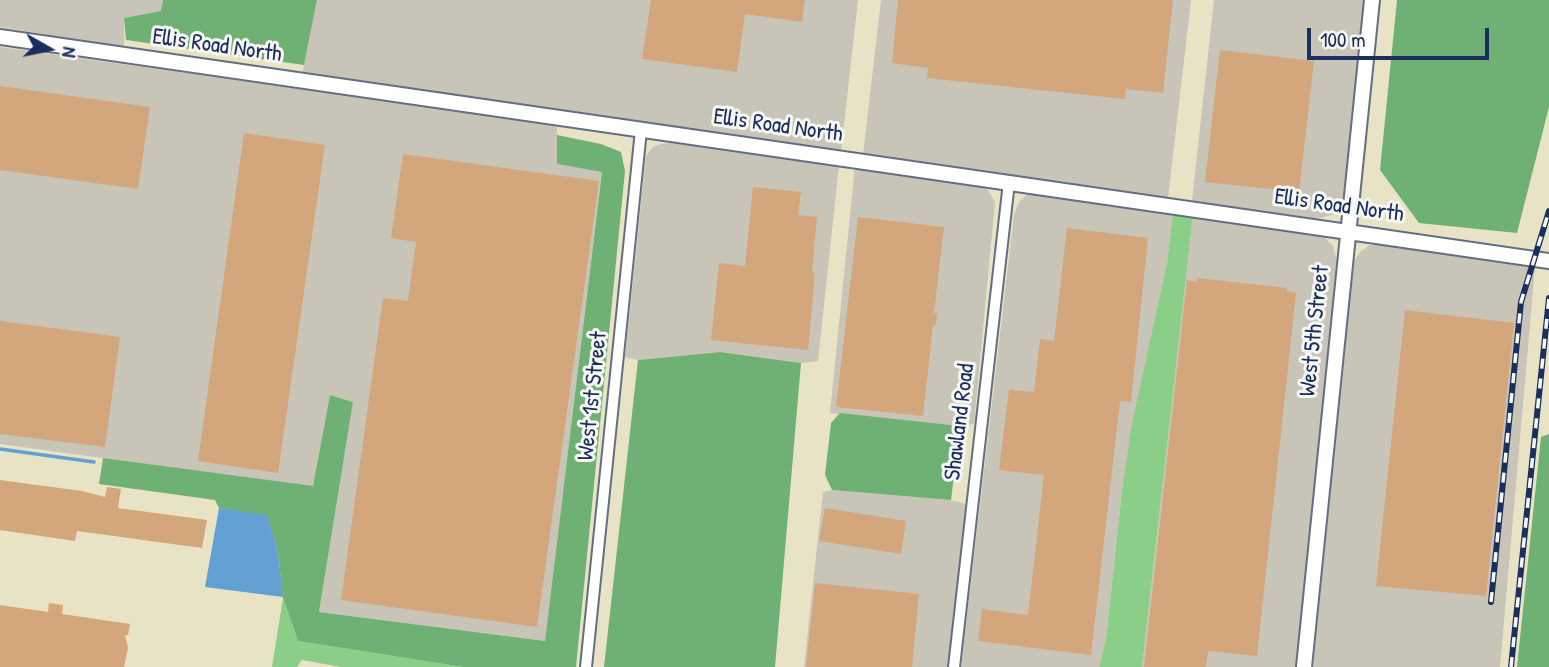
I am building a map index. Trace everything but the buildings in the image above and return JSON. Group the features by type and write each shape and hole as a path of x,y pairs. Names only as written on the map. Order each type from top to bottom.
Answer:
{"street":[{"name":"West 5th Street","path":"1304,667 1372,0"},
{"name":"Ellis Road North","path":"0,37 1549,261"},
{"name":"West 1st Street","path":"586,667 641,130"},
{"name":"Shawland Road","path":"954,667 1009,182"}],"shaded area":[{"path":"0,0 163,0 162,11 124,18 124,47 0,27"},
{"path":"317,0 858,0 841,151 302,75"},
{"path":"881,0 1191,0 1168,198 863,155"},
{"path":"1214,0 1366,0 1346,195 1342,207 1335,214 1317,219 1192,201"},
{"path":"0,47 557,125 557,164 602,171 545,641 319,612 353,402 330,395 313,487 0,444"},
{"path":"680,142 839,165 818,361 801,363 720,352 638,360 625,357 646,156 653,147"},
{"path":"855,166 974,184 988,190 995,202 974,424 960,426 830,413"},
{"path":"1037,192 1173,212 1167,264 1122,491 1106,639 1099,667 961,667 1014,215 1019,202 1027,195"},
{"path":"1193,215 1310,232 1325,238 1333,246 1337,262 1302,667 1142,667"},
{"path":"1370,245 1395,245 1535,267 1500,667 1313,667 1353,263 1360,252"},
{"path":"832,490 951,500 966,504 949,667 804,667 823,492"}],"green space":[{"path":"163,0 317,0 304,65 126,40 124,18 161,11"},
{"path":"1397,0 1549,0 1549,107 1517,233 1419,223 1380,170"},
{"path":"557,135 601,144 621,152 625,171 576,667 463,667 298,641 283,598 278,553 267,516 219,508 215,500 99,484 103,458 313,486 330,395 353,402 319,612 545,641 602,172 557,164"},
{"path":"1173,212 1193,215 1142,667 1099,667 1106,639 1132,424 1167,264"},
{"path":"720,352 801,363 775,667 604,667 638,360"},
{"path":"840,413 960,426 951,500 832,490 825,475 831,423"},
{"path":"1549,434 1549,667 1517,667 1541,437"},
{"path":"283,598 298,641 463,667 341,667 302,660 297,667 272,667"}],"water":[{"path":"219,508 267,515 278,553 283,597 205,587"}],"waterway":[{"path":"0,449 94,462"}],"railway":[{"path":"1491,602 1521,302 1549,211"},
{"path":"1511,667 1549,298"}]}
